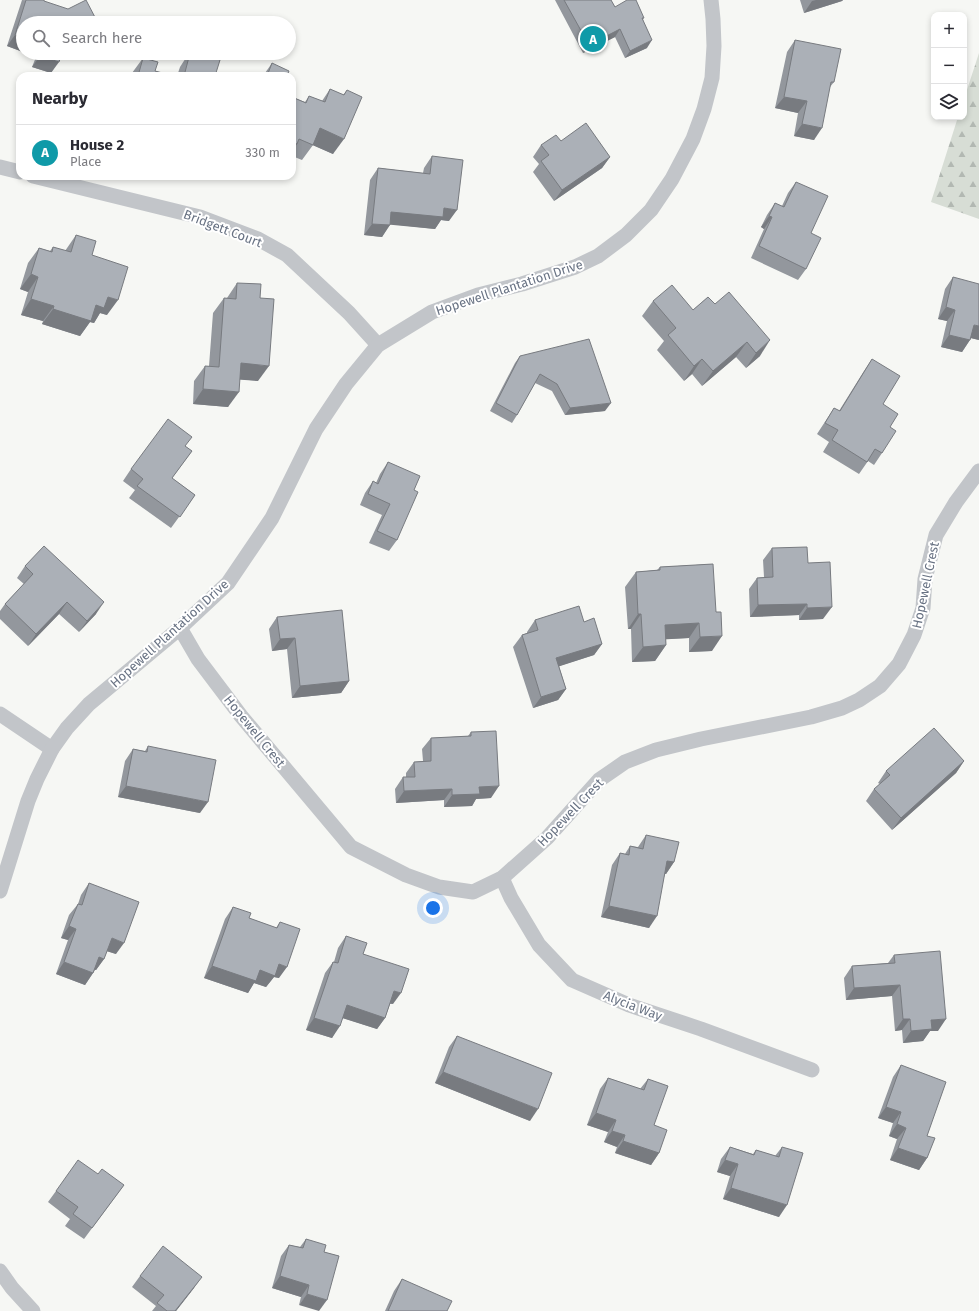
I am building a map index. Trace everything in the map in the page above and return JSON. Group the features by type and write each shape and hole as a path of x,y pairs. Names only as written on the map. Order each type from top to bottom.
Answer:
{"street":[{"name":"Hopewell Plantation Drive","path":"0,891 28,801 52,749 67,728 89,704 180,628 228,584 272,518 316,429 346,384 378,345 432,312 478,296 575,267 598,256 626,235 652,210 672,179 693,139 704,109 712,78 714,19 711,0"},
{"path":"0,167 16,171"},
{"name":"Bridgett Court","path":"49,180 200,217 258,239 287,255 348,313 378,345"},
{"name":"Hopewell Crest","path":"180,628 198,659 241,716 351,847 406,875 439,887 473,892 502,878 547,838 599,780 625,762 656,750 701,739 811,717 842,708 859,700 880,686 899,664 914,634 923,608 925,579 936,535 956,502 979,471"},
{"path":"0,714 52,749"},
{"name":"Alycia Way","path":"502,878 511,898 538,945 572,980 629,1005 702,1029 812,1070"},
{"path":"0,1271 31,1311"}],"green space":[{"path":"979,53 979,219 931,202 957,120 967,120 967,90"}],"building":[{"path":"26,0 44,0 68,9 86,0 94,16 21,16"},
{"path":"564,0 611,0 615,7 627,0 636,0 652,40 630,51 620,29 589,45"},
{"path":"795,40 841,49 834,82 831,82 822,128 802,124 807,101 784,97"},
{"path":"142,60 158,62 155,71 159,72 139,72"},
{"path":"188,60 220,60 216,72 185,72"},
{"path":"272,63 289,71 289,72 269,72"},
{"path":"330,89 344,95 347,90 362,97 344,139 320,128 313,145 299,139 296,144 296,99 306,103 309,96 325,102"},
{"path":"586,123 610,157 562,190 541,161 549,155 541,145 556,135 561,141"},
{"path":"432,156 463,160 457,210 444,208 443,217 391,212 390,225 372,224 378,168 430,174"},
{"path":"796,182 828,196 811,233 821,238 806,269 759,246 772,217 769,216 775,203 784,207"},
{"path":"76,235 96,241 92,255 128,267 118,300 108,297 104,308 96,305 91,321 53,309 54,306 31,299 38,277 31,274 39,248 52,252 53,247 71,252"},
{"path":"953,277 979,284 979,326 974,325 970,340 949,335 955,310 946,307"},
{"path":"237,283 261,284 260,298 274,299 269,366 241,363 239,392 203,389 205,366 219,367 224,298 236,299"},
{"path":"672,285 693,310 708,297 715,304 729,292 770,340 756,353 747,342 713,371 702,359 694,366 668,335 676,328 653,301"},
{"path":"589,339 611,403 570,408 557,384 540,374 517,415 496,403 520,356"},
{"path":"872,359 900,376 883,404 898,414 890,427 896,431 882,453 875,449 867,462 832,440 838,430 825,423 834,408 840,411"},
{"path":"168,419 192,437 185,446 192,451 172,478 195,495 180,517 137,486 143,479 131,469"},
{"path":"388,462 420,476 414,490 418,492 397,540 377,531 390,504 368,494 373,481 378,484"},
{"path":"44,546 104,602 87,621 67,602 36,634 5,604 33,574 25,566"},
{"path":"807,547 808,563 830,562 832,607 807,608 807,604 758,605 757,578 773,577 772,548"},
{"path":"713,564 716,612 721,612 722,636 700,637 699,623 665,625 666,645 643,647 641,614 638,614 636,572 660,570 660,567"},
{"path":"579,606 584,622 594,618 602,644 556,658 566,689 541,697 522,635 538,630 535,620"},
{"path":"342,610 349,681 300,686 295,638 280,639 277,617"},
{"path":"934,728 964,761 901,818 874,789 890,775 886,771"},
{"path":"496,731 499,786 479,787 480,794 452,795 452,789 404,791 403,777 415,777 414,762 431,761 431,738 471,736 471,732"},
{"path":"148,746 216,760 208,802 126,786 133,749 147,752"},
{"path":"646,835 679,842 674,862 667,861 657,916 609,906 620,853 629,855 630,846 643,849"},
{"path":"89,883 139,902 124,943 112,938 104,959 99,957 93,973 64,962 76,929 69,926 78,904 82,905"},
{"path":"233,907 251,913 249,918 277,928 280,922 300,929 287,967 279,964 275,976 260,970 256,981 212,966"},
{"path":"346,936 367,943 363,954 409,969 401,993 394,991 385,1018 347,1005 340,1026 314,1018 333,962 338,963"},
{"path":"940,951 946,1019 931,1020 932,1029 911,1031 910,1019 903,1019 900,985 854,988 852,966 895,963 894,955"},
{"path":"457,1036 552,1073 538,1109 443,1072"},
{"path":"901,1065 946,1082 927,1136 935,1138 927,1158 898,1148 906,1128 897,1124 901,1112 886,1107"},
{"path":"608,1078 644,1090 648,1079 668,1086 654,1125 667,1130 659,1153 623,1141 625,1135 612,1131 616,1120 596,1113"},
{"path":"730,1147 754,1155 756,1150 779,1157 782,1147 803,1153 787,1205 731,1188 738,1164 725,1160"},
{"path":"78,1160 98,1174 102,1169 124,1185 92,1228 73,1214 78,1207 56,1191"},
{"path":"306,1239 326,1245 324,1252 339,1256 327,1300 307,1294 309,1285 280,1276 289,1245 303,1248"},
{"path":"163,1246 202,1277 175,1311 167,1311 157,1303 164,1295 140,1276"},
{"path":"402,1279 452,1301 447,1311 388,1311"}],"place":[{"name":"House 2","path":"593,39"}]}
